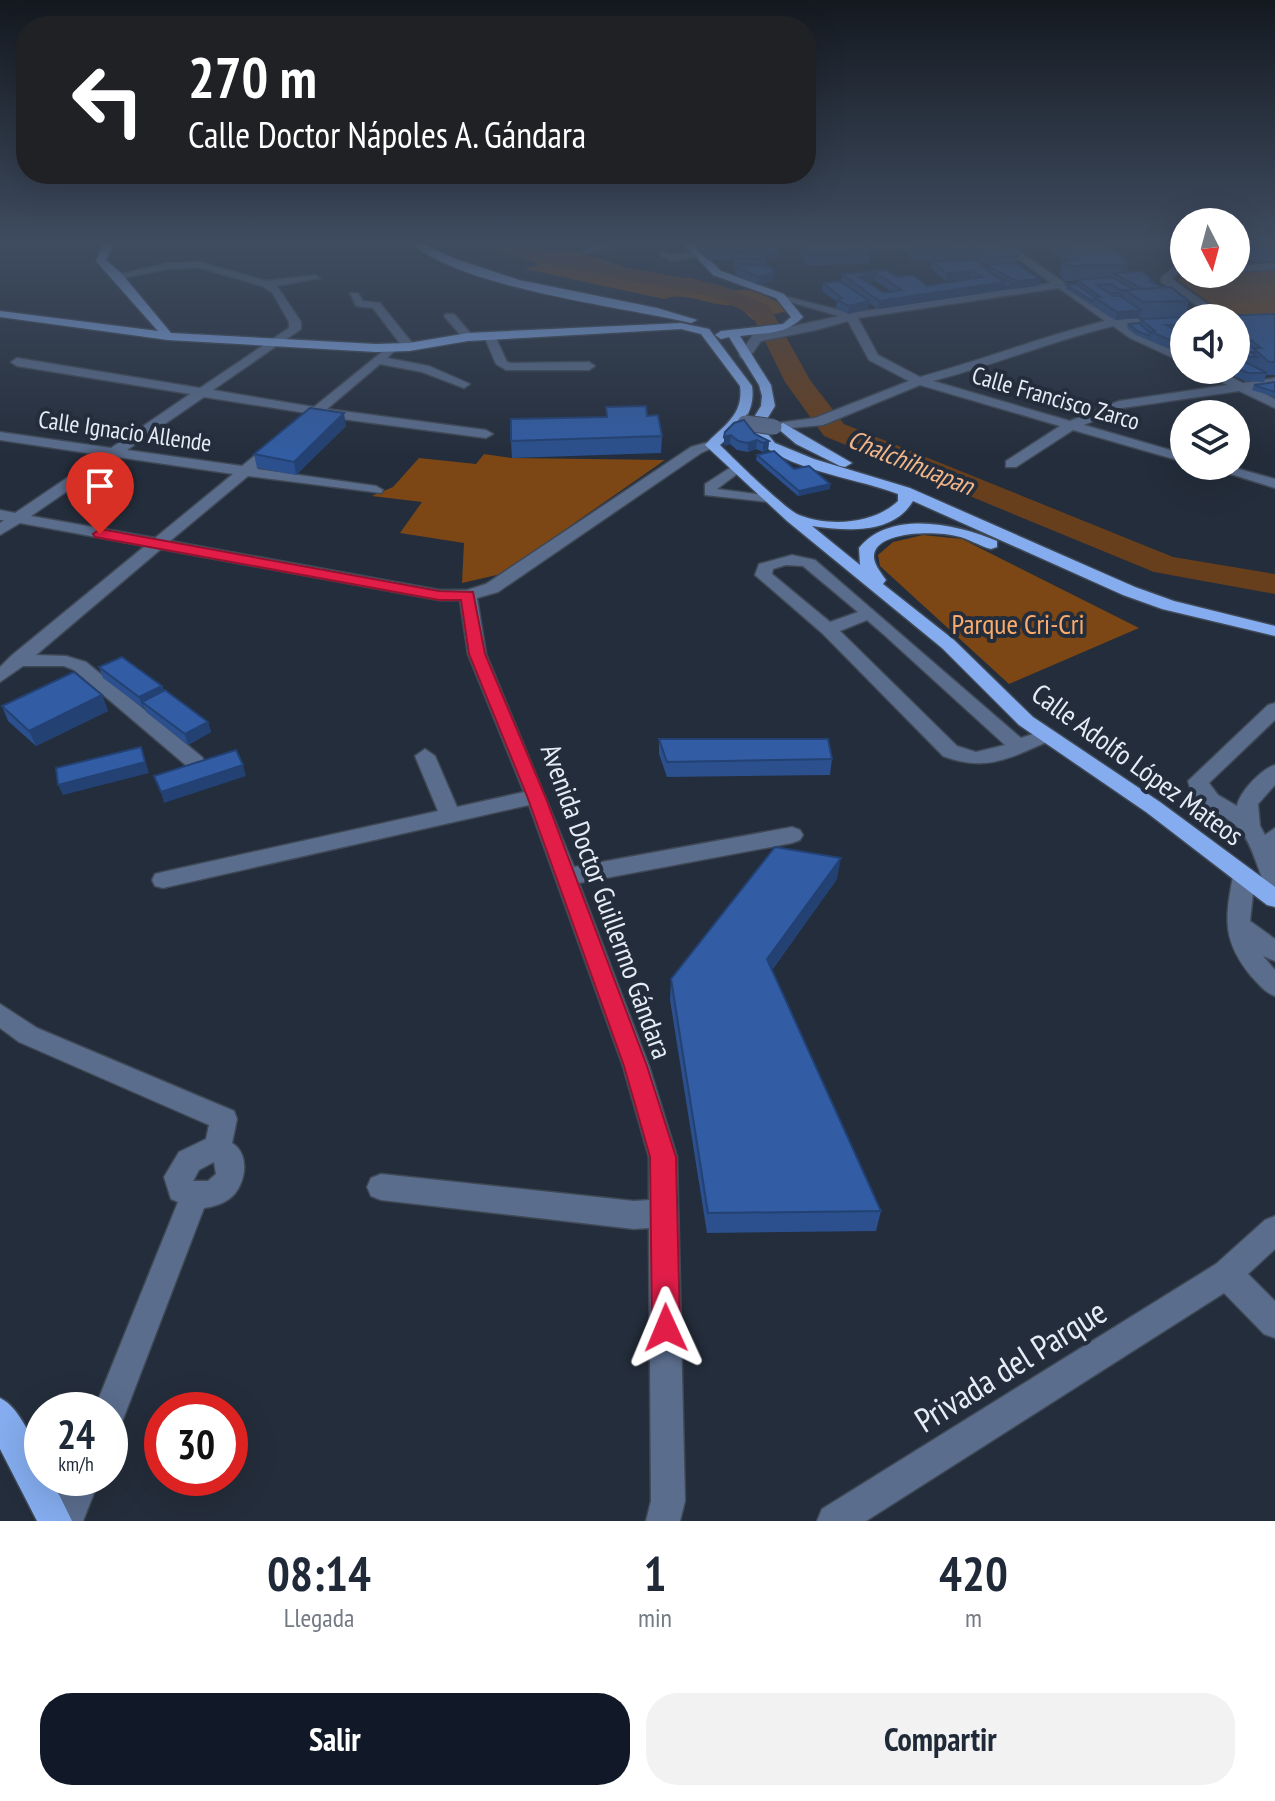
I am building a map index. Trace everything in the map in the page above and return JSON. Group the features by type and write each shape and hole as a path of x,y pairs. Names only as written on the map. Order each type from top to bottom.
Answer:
{"main road":[{"path":"15,316 168,336 401,347 468,337 681,326 697,328 711,336 746,386 749,405 740,423 712,445"},
{"path":"151,316 168,336"},
{"path":"674,316 737,334"},
{"path":"711,336 788,329 796,316"},
{"path":"737,334 768,396 768,406 755,427 761,439 809,462 902,490"},
{"path":"783,427 801,441 902,490 1168,605 1275,631"},
{"name":"Calle Adolfo López Mateos","path":"712,445 792,518 948,644 1026,721 1153,807 1275,899"},
{"path":"792,518 836,525 871,523 898,511 906,502 902,490"},
{"path":"941,507 955,530"},
{"path":"888,596 866,561 866,551 874,541 904,530 955,530 1031,561 1072,565"},
{"path":"0,1414 55,1521"}],"street":[{"path":"0,530 271,342 295,329 291,316"},
{"path":"0,676 315,411 379,360 401,347 383,316"},
{"path":"450,316 468,337"},
{"path":"745,355 761,336 851,316"},
{"name":"Calle Francisco Zarco","path":"851,316 873,357 919,381 1170,454"},
{"path":"1107,316 1134,336 1170,353"},
{"path":"740,423 783,427 818,422 919,381 986,363 1066,334 1117,322 1170,320"},
{"path":"490,336 502,364 510,367 589,366"},
{"path":"973,355 986,363"},
{"path":"379,360 425,369 464,384"},
{"path":"17,362 315,411 486,434"},
{"path":"1011,464 1071,425 1119,405 1275,382"},
{"path":"1237,384 1272,402"},
{"name":"Calle Ignacio Allende","path":"0,436 376,490"},
{"path":"0,515 439,595 468,595 492,588 696,450 712,445"},
{"path":"736,468 710,487 710,492 772,500"},
{"path":"1250,477 1275,484"},
{"path":"1018,746 809,563 786,560 765,567 763,575 828,629 950,751 967,759 982,760 1045,736"},
{"name":"Avenida Doctor Guillermo Gándara","path":"468,595 477,654 536,796 636,1066 663,1157 668,1501 663,1521"},
{"path":"828,629 869,614"},
{"path":"17,660 66,661 80,666 195,762"},
{"path":"1249,826 1201,793 1198,781 1275,709"},
{"path":"425,756 450,815"},
{"path":"1271,876 1249,826 1247,802 1275,772"},
{"path":"163,880 536,796"},
{"path":"566,877 792,835"},
{"path":"1271,876 1275,836"},
{"path":"1244,876 1236,923 1242,949 1275,986"},
{"path":"1236,923 1275,952"},
{"path":"0,1014 28,1035 224,1119 217,1149 229,1156 233,1169 226,1184 211,1194 194,1197 117,1392"},
{"path":"381,1187 634,1215 665,1213"},
{"name":"Privada del Parque","path":"834,1521 1227,1274 1275,1230"},
{"path":"1227,1274 1275,1323"},
{"path":"66,1521 76,1496"}],"green space":[{"path":"484,454 512,458 665,460 501,574 462,583 464,543 400,533 422,502 372,496 393,487 419,458 476,464"},
{"name":"Parque Cri-Cri","path":"923,535 962,539 1139,628 1009,684 880,566 878,555 893,542"}],"building":[{"path":"1250,316 1275,316 1275,362 1269,362 1253,348 1261,348 1250,339"},
{"path":"1170,318 1170,325 1166,325 1170,327 1170,340 1151,332 1155,331 1140,319"},
{"path":"1139,323 1150,333 1150,336 1129,324"},
{"path":"1250,345 1257,352 1251,352 1257,357 1250,357"},
{"path":"1250,364 1267,373 1250,373"},
{"path":"1275,382 1275,392 1254,385"},
{"path":"646,406 647,416 658,415 662,436 511,441 511,419 607,417 606,407"},
{"path":"310,408 344,413 294,462 254,454"},
{"path":"744,420 755,434 769,441 748,443 738,441 731,435 724,437 734,423"},
{"path":"774,451 794,469 809,466 830,484 799,491 757,455"},
{"path":"122,657 162,686 139,697 99,667"},
{"path":"74,672 102,695 29,731 2,706"},
{"path":"165,690 208,722 185,734 142,702"},
{"path":"659,739 828,739 832,759 667,762"},
{"path":"141,747 145,762 58,785 56,768"},
{"path":"236,750 243,765 161,792 154,776"},
{"path":"775,847 841,858 767,959 881,1211 708,1213 671,979"}],"waterway":[{"name":"Chalchihuapan","path":"764,316 798,382 834,430 1165,565 1275,584"}],"route":[{"path":"100,534 439,595 468,595 477,654 536,796 636,1066 663,1157 666,1328"}]}
